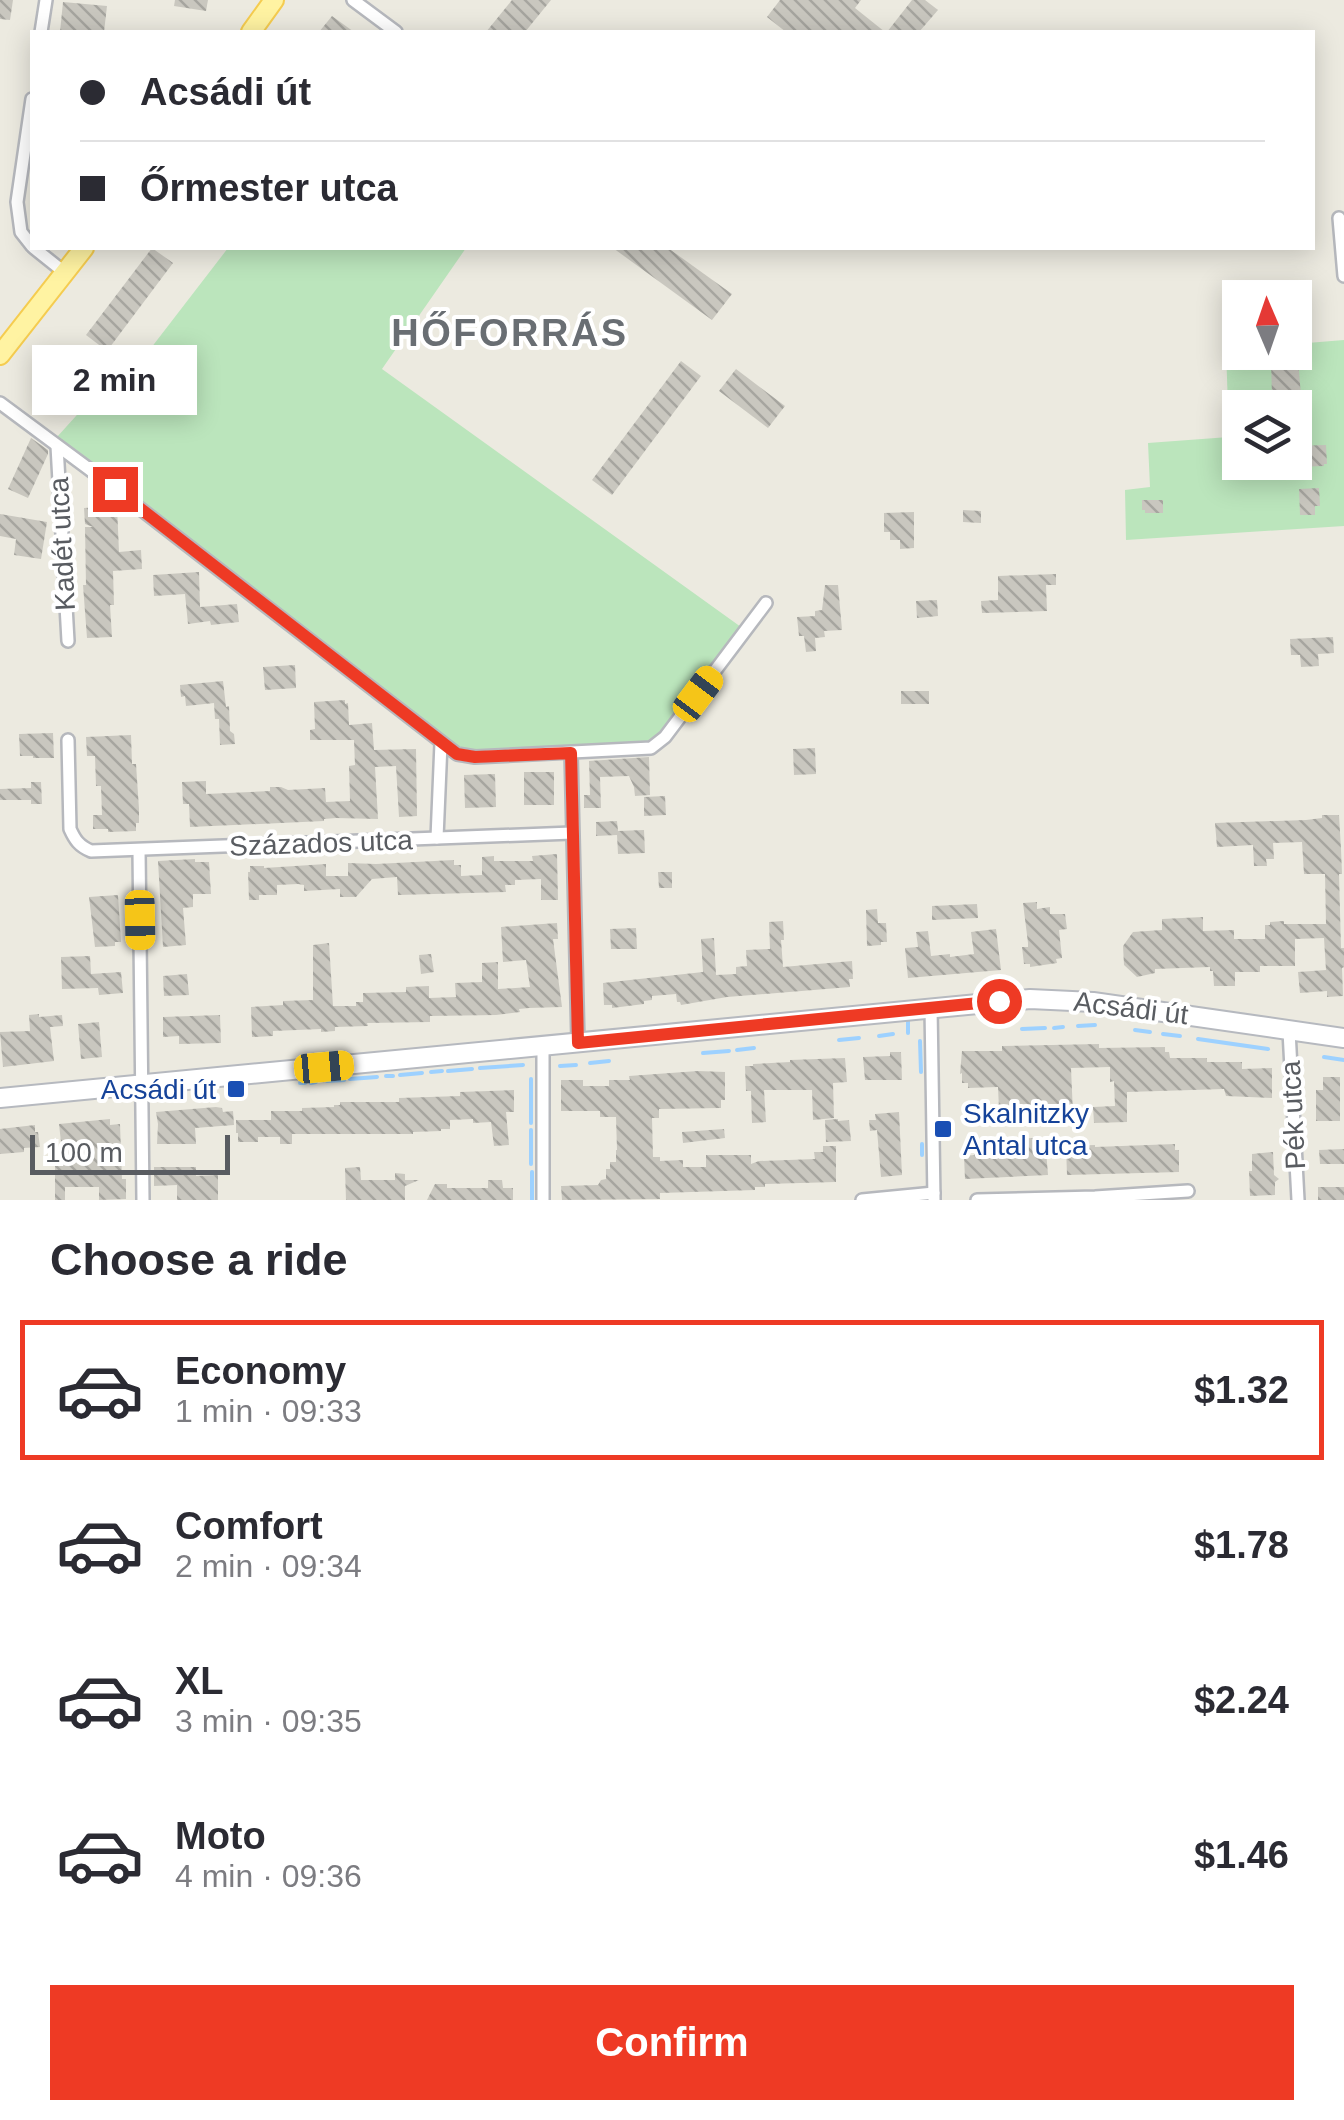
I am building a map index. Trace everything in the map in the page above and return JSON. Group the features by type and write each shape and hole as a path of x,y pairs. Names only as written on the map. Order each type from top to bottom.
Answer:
{"main road":[{"path":"252,30 274,0"},
{"path":"0,356 82,250"},
{"name":"Acsádi út","path":"0,1098 1014,1000 1093,1002 1344,1038"}],"street":[{"path":"42,30 46,0"},
{"path":"354,0 393,30"},
{"path":"30,113 17,202 22,232 30,243"},
{"path":"1339,218 1344,276"},
{"path":"37,250 64,272"},
{"path":"0,403 457,754 645,750 661,742 766,603"},
{"name":"Kadét utca","path":"57,446 68,642"},
{"name":"Százados utca","path":"68,740 70,829 75,840 91,851 572,833"},
{"path":"438,838 441,743"},
{"path":"571,753 578,1043"},
{"path":"139,850 142,1200"},
{"path":"862,1200 934,1196 931,1007"},
{"name":"Pék utca","path":"1289,1030 1298,1200"},
{"path":"543,1046 543,1200"},
{"path":"977,1200 1116,1198 1188,1191"}],"green space":[{"path":"226,250 465,250 382,369 741,627 655,739 642,743 474,752 453,744 57,437 85,406 121,387"},
{"path":"1344,340 1344,526 1126,540 1125,490 1150,487 1148,443 1222,438 1222,480 1312,480 1312,390 1227,390 1227,370 1312,370 1312,343"}],"building":[{"path":"0,0 13,0 10,20 0,19"},
{"path":"175,0 208,0 206,11 174,6"},
{"path":"512,0 551,0 527,30 488,30"},
{"path":"780,0 861,0 855,8 882,30 783,30 767,17"},
{"path":"912,0 925,0 938,10 921,30 889,30"},
{"path":"63,2 107,6 104,30 60,30"},
{"path":"332,16 351,30 321,30"},
{"path":"150,250 173,263 107,351 86,335"},
{"path":"616,250 671,250 732,294 712,320"},
{"path":"681,361 701,376 612,495 592,480"},
{"path":"736,369 785,406 768,428 719,391"},
{"path":"1271,370 1299,370 1301,390 1272,390"},
{"path":"31,438 48,454 28,498 8,489"},
{"path":"1312,445 1326,445 1327,464 1312,466"},
{"path":"1319,488 1320,506 1315,506 1315,515 1300,515 1299,489"},
{"path":"1142,500 1163,500 1163,513 1145,513"},
{"path":"117,506 119,552 141,550 142,569 113,571 112,637 87,638 83,585 85,527 93,527 85,524 84,508"},
{"path":"963,510 981,511 981,523 963,522"},
{"path":"914,512 914,548 900,549 900,540 890,540 890,532 884,532 884,513"},
{"path":"0,514 47,522 41,559 14,555 16,539 0,536"},
{"path":"199,572 200,607 237,604 239,622 188,624 185,594 154,596 153,575"},
{"path":"1056,574 1056,585 1046,585 1047,611 982,613 981,601 998,600 998,576"},
{"path":"825,585 838,585 842,630 824,631 825,637 815,638 816,651 806,652 797,617 815,616 815,611 822,610"},
{"path":"937,600 938,616 917,618 916,601"},
{"path":"1333,637 1334,653 1318,654 1319,666 1301,667 1300,655 1291,655 1290,639"},
{"path":"295,665 296,688 265,690 263,667"},
{"path":"223,681 235,744 220,745 214,703 186,706 185,696 181,697 180,685"},
{"path":"901,691 929,691 929,704 901,704"},
{"path":"345,700 349,725 372,723 374,750 416,749 417,816 399,817 396,766 375,767 378,819 190,827 189,804 183,804 182,782 206,781 206,794 270,791 270,787 325,788 326,802 350,801 349,766 355,765 354,740 310,740 310,730 315,729 314,702"},
{"path":"53,733 54,758 20,756 19,734"},
{"path":"131,735 139,809 136,831 93,829 93,815 102,815 101,786 96,786 95,756 87,756 86,737"},
{"path":"815,748 816,774 794,775 793,749"},
{"path":"649,757 650,795 635,796 629,776 600,777 601,808 584,808 584,795 590,795 589,761"},
{"path":"524,772 554,772 554,805 524,805"},
{"path":"495,774 496,807 465,808 464,775"},
{"path":"31,782 41,782 42,804 0,800 0,789 31,788"},
{"path":"665,796 666,815 644,816 644,797"},
{"path":"1339,815 1343,996 1327,997 1327,991 1300,993 1298,972 1326,970 1324,938 1295,939 1295,966 1260,966 1260,972 1235,972 1235,986 1214,986 1210,967 1155,969 1155,973 1137,977 1124,965 1123,946 1133,932 1162,930 1162,919 1203,917 1203,931 1234,930 1234,939 1265,939 1265,925 1270,922 1326,924 1325,874 1304,874 1302,842 1273,843 1274,859 1266,859 1267,866 1254,866 1253,845 1217,847 1215,823 1306,820"},
{"path":"617,821 618,831 644,830 645,853 618,854 617,835 596,836 596,822"},
{"path":"557,854 558,900 541,900 541,879 515,880 515,885 505,885 506,892 398,895 397,877 372,879 356,897 340,897 340,889 304,891 304,885 298,884 277,885 277,895 259,895 259,900 249,900 250,866 326,864 326,876 348,876 348,863 454,860 454,865 461,865 461,876 482,875 482,857 494,856 494,861 533,861 532,856"},
{"path":"158,861 209,862 211,894 193,894 193,907 183,908 186,945 163,947"},
{"path":"658,872 672,872 672,888 659,888"},
{"path":"118,895 121,942 95,947 89,897"},
{"path":"1037,902 1037,909 1050,907 1050,914 1065,914 1067,929 1059,930 1062,958 1056,959 1057,963 1030,967 1024,964 1022,947 1028,947 1023,903"},
{"path":"977,904 978,918 932,920 932,906"},
{"path":"877,909 878,923 886,923 887,942 867,946 866,910"},
{"path":"783,921 783,967 852,961 850,987 727,997 681,1005 676,994 652,996 644,1004 612,1008 604,1005 603,983 703,972 701,939 714,938 716,975 736,974 736,967 747,966 746,950 770,949 769,922"},
{"path":"557,923 558,939 553,939 562,1007 519,1009 520,1012 496,1015 430,1016 430,1022 367,1023 368,1026 335,1027 335,1031 273,1031 273,1036 252,1037 251,1007 313,1000 313,945 329,943 333,1006 356,1006 356,1002 363,1002 363,993 406,992 406,987 429,986 429,998 456,997 455,983 482,982 482,963 498,962 498,989 530,987 526,960 503,962 501,927"},
{"path":"636,928 637,949 611,949 610,929"},
{"path":"996,929 1001,970 908,978 905,948 918,947 916,932 928,931 931,956 950,957 974,954 971,932"},
{"path":"431,954 434,972 421,974 419,955"},
{"path":"90,956 91,974 121,972 123,993 99,995 98,988 62,989 61,957"},
{"path":"187,974 189,995 164,996 163,976"},
{"path":"29,1015 62,1015 63,1026 50,1027 54,1061 3,1067 0,1032 30,1031"},
{"path":"220,1015 221,1043 179,1044 179,1036 163,1037 163,1017"},
{"path":"99,1022 102,1057 81,1059 78,1024"},
{"path":"1099,1044 1099,1048 1165,1047 1170,1058 1242,1062 1242,1069 1272,1068 1272,1098 1226,1096 1224,1089 1127,1092 1127,1122 1094,1123 1093,1107 1115,1106 1110,1067 1071,1068 1073,1114 1045,1115 1045,1120 1033,1116 1007,1117 1006,1109 999,1109 998,1087 968,1088 968,1083 962,1083 962,1051"},
{"path":"890,1052 901,1052 902,1080 865,1080 863,1057 890,1056"},
{"path":"845,1058 847,1082 833,1083 834,1118 813,1120 812,1090 764,1090 766,1122 752,1123 745,1066"},
{"path":"725,1072 725,1100 721,1100 721,1108 659,1109 659,1118 652,1118 653,1157 660,1157 660,1161 683,1160 683,1167 706,1167 706,1155 751,1155 751,1164 815,1159 814,1152 823,1152 823,1146 836,1146 836,1182 660,1193 660,1199 562,1200 561,1186 598,1185 606,1179 606,1169 610,1169 610,1162 616,1162 617,1150 616,1117 600,1117 600,1111 561,1111 561,1080 583,1080 583,1086 609,1086 609,1080 630,1080 629,1076"},
{"path":"1323,1077 1340,1077 1340,1121 1316,1121 1316,1090 1323,1090"},
{"path":"514,1090 514,1112 506,1112 509,1145 494,1146 491,1122 473,1123 473,1119 450,1120 450,1129 413,1134 292,1134 292,1144 280,1144 280,1137 238,1142 236,1133 236,1120 271,1120 271,1111 334,1107 340,1102 399,1102 399,1098"},
{"path":"216,1107 223,1112 233,1111 234,1125 195,1128 196,1144 157,1144 156,1112"},
{"path":"899,1112 902,1175 881,1177 877,1130 870,1131 869,1120 876,1120 875,1114"},
{"path":"110,1119 110,1125 120,1124 126,1199 99,1200 99,1187 65,1187 65,1200 55,1200 55,1152 62,1151 59,1124"},
{"path":"825,1120 849,1120 851,1141 826,1142"},
{"path":"35,1125 40,1147 0,1154 0,1129"},
{"path":"724,1129 725,1138 683,1143 682,1132"},
{"path":"1045,1138 1048,1175 965,1179 964,1156 974,1155 974,1148 997,1147 997,1140"},
{"path":"1175,1144 1175,1150 1179,1150 1179,1172 1067,1175 1066,1146"},
{"path":"1344,1149 1344,1164 1320,1164 1319,1150"},
{"path":"1273,1152 1274,1175 1279,1179 1275,1182 1275,1195 1250,1196 1252,1154"},
{"path":"154,1167 196,1167 196,1176 218,1175 218,1200 177,1200 177,1185 154,1186"},
{"path":"360,1167 361,1180 395,1180 395,1173 405,1174 405,1180 419,1180 405,1186 405,1200 346,1200 345,1168"},
{"path":"488,1180 502,1180 503,1188 513,1188 513,1200 427,1200 435,1184 447,1184 447,1188 488,1188"},
{"path":"1318,1187 1344,1187 1344,1200 1318,1200"}],"waterway":[{"path":"908,1020 908,1033"},
{"path":"1078,1026 1095,1025"},
{"path":"1054,1028 1063,1027"},
{"path":"1022,1029 1045,1028"},
{"path":"1135,1030 1150,1032"},
{"path":"879,1036 893,1034"},
{"path":"1163,1034 1180,1036"},
{"path":"839,1040 859,1038"},
{"path":"1198,1039 1268,1049"},
{"path":"920,1041 921,1072"},
{"path":"737,1050 754,1048"},
{"path":"703,1053 729,1051"},
{"path":"1324,1057 1344,1060"},
{"path":"590,1063 609,1061"},
{"path":"480,1068 523,1065"},
{"path":"560,1066 576,1065"},
{"path":"448,1071 472,1069"},
{"path":"431,1072 442,1071"},
{"path":"400,1075 422,1073"},
{"path":"386,1076 393,1076"},
{"path":"350,1079 377,1077"},
{"path":"531,1079 531,1123"},
{"path":"327,1081 344,1080"},
{"path":"311,1083 316,1082"},
{"path":"300,1083 305,1083"},
{"path":"531,1130 531,1164"},
{"path":"922,1144 922,1155"},
{"path":"532,1172 532,1200"}],"place":[{"name":"Acsádi út","path":"236,1089"},
{"name":"Skalnitzky Antal utca","path":"943,1129"}],"district":[{"name":"HŐFORRÁS","path":"510,333"}],"route":[{"path":"115,489 457,754 475,757 571,753 578,1043 999,1001"}]}
